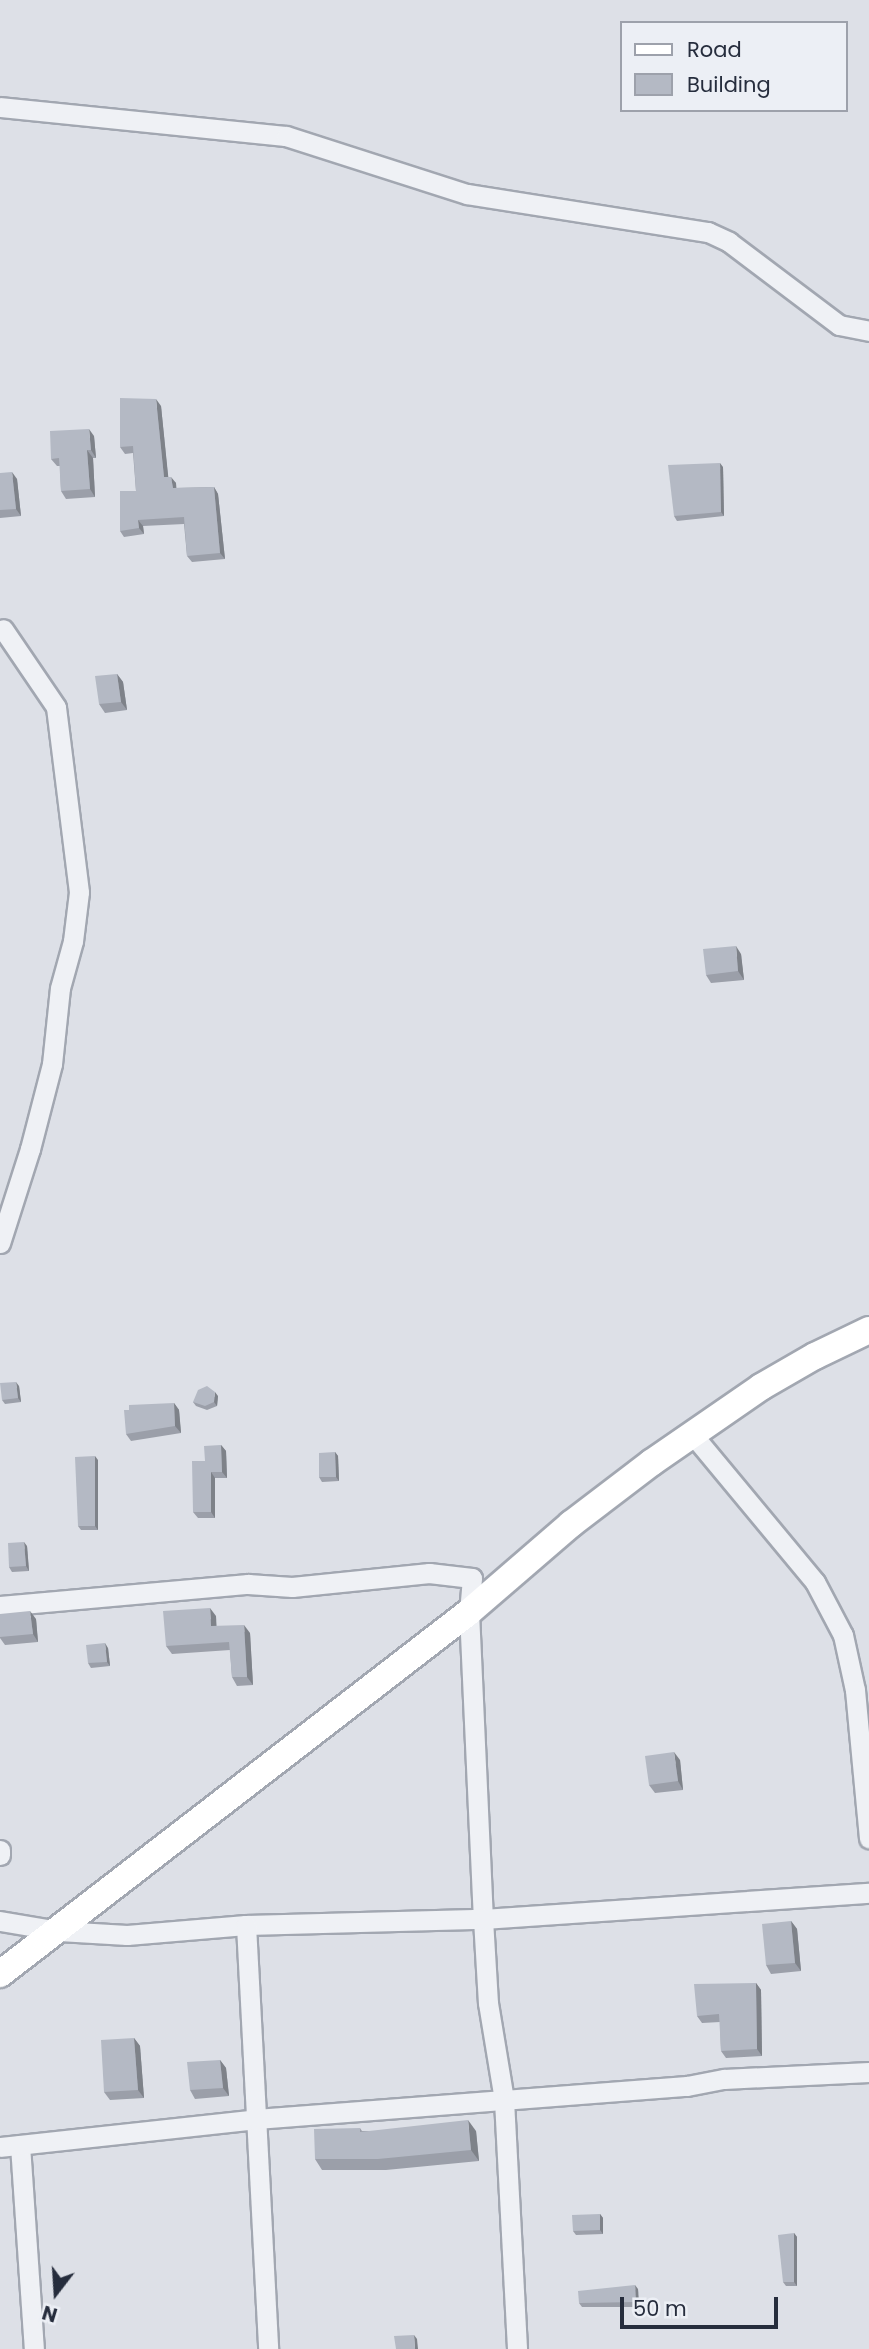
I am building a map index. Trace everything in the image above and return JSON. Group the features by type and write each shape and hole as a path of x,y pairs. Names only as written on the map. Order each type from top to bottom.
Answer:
{"street":[{"path":"0,107 286,136 467,194 708,232 729,242 839,325 869,331"},
{"path":"0,1243 30,1149 52,1064 60,988 73,941 79,892 56,707 3,629"},
{"path":"0,1974 469,1612 571,1524 761,1387 815,1356 869,1330"},
{"path":"693,1434 815,1582 843,1634 855,1690 869,1838"},
{"path":"0,1606 248,1584 292,1587 429,1573 472,1578 469,1612 483,1919 488,2003 504,2100 517,2349"},
{"path":"0,1921 59,1931 127,1935 246,1925 483,1919 869,1893"},
{"path":"246,1925 268,2349"},
{"path":"0,2147 256,2119 687,2086 724,2079 869,2072"},
{"path":"20,2145 34,2349"}],"building":[{"path":"120,398 156,399 164,477 171,477 173,488 214,487 220,553 187,556 184,517 138,520 139,528 120,531 120,491 136,491 133,446 120,447"},
{"path":"89,429 91,450 87,450 90,489 61,491 59,458 51,459 50,431"},
{"path":"720,463 721,512 674,516 668,465"},
{"path":"12,472 16,509 0,510 0,473"},
{"path":"117,674 121,702 99,704 95,676"},
{"path":"736,946 738,971 706,975 703,949"},
{"path":"16,1382 18,1398 2,1400 0,1383"},
{"path":"207,1386 215,1392 214,1402 205,1406 193,1402 198,1390"},
{"path":"174,1403 175,1426 126,1434 124,1410 129,1410 129,1405"},
{"path":"221,1445 222,1472 211,1472 211,1512 193,1512 192,1461 205,1461 204,1446"},
{"path":"335,1452 336,1477 319,1477 319,1453"},
{"path":"95,1456 95,1526 78,1526 75,1457"},
{"path":"24,1542 26,1566 9,1567 8,1543"},
{"path":"210,1608 211,1626 244,1625 247,1677 232,1677 229,1642 166,1646 163,1611"},
{"path":"30,1611 33,1634 0,1637 0,1614"},
{"path":"105,1643 107,1662 88,1663 86,1645"},
{"path":"674,1752 678,1781 649,1785 645,1756"},
{"path":"791,1921 795,1963 766,1965 762,1924"},
{"path":"756,1983 757,2049 721,2051 719,2014 697,2016 694,1984"},
{"path":"134,2038 138,2090 104,2092 101,2040"},
{"path":"220,2060 223,2088 190,2090 187,2062"},
{"path":"468,2120 471,2150 378,2159 315,2159 314,2129 360,2128 360,2132"},
{"path":"600,2214 600,2230 573,2231 572,2215"},
{"path":"794,2233 794,2282 783,2282 778,2235"},
{"path":"635,2285 636,2302 579,2303 578,2291"},
{"path":"414,2335 415,2349 396,2349 394,2336"}]}
